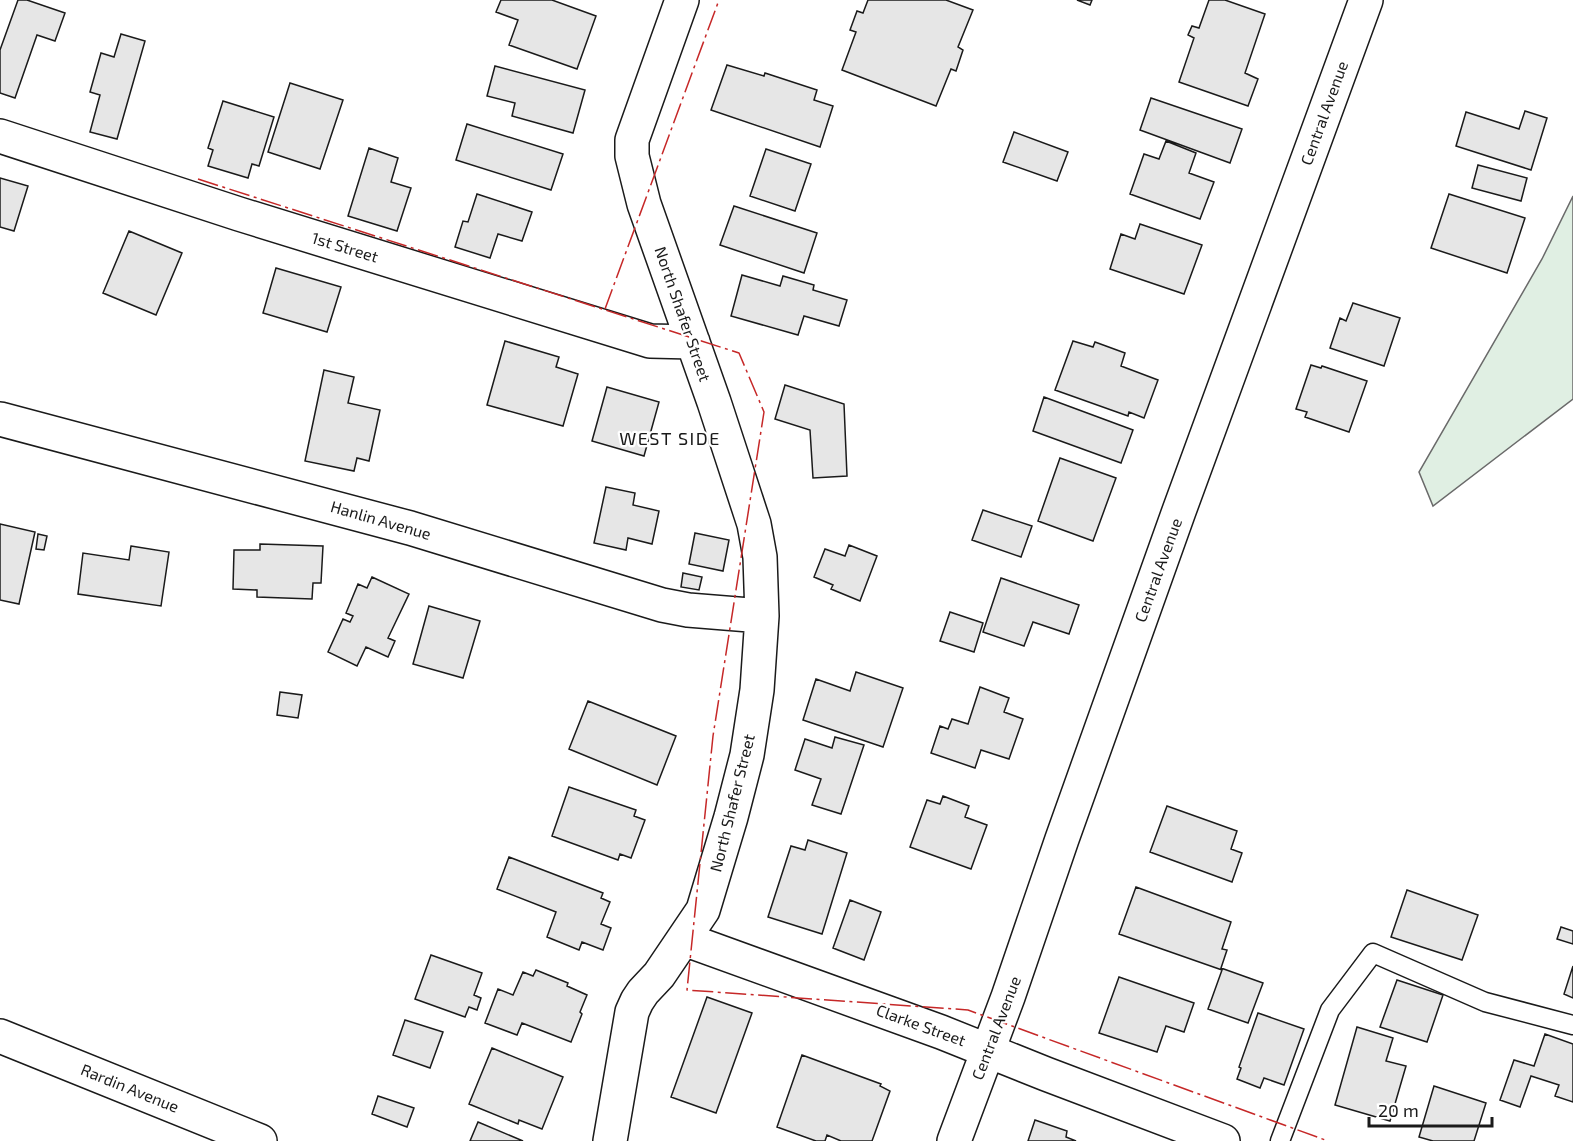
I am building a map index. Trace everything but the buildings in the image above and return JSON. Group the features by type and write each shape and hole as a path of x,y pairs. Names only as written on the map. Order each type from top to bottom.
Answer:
{"street":[{"name":"North Shafer Street","path":"610,1141 633,1012 637,1001 659,975 703,910 731,817 747,755 757,690 762,616 760,557 754,524 644,204 632,156 632,140 682,0"},
{"name":"Central Avenue","path":"954,1141 1008,997 1152,586 1366,0"},
{"name":"1st Street","path":"0,136 238,214 650,341 693,342"},
{"name":"Hanlin Avenue","path":"0,419 410,528 662,605 688,610 762,616"},
{"name":"Clarke Street","path":"684,939 988,1051 1221,1141"},
{"name":"Rardin Avenue","path":"0,1036 260,1141"}],"lane":[{"path":"1280,1141 1330,1010 1373,952 1485,1002 1573,1025"}],"green space":[{"path":"1573,196 1573,399 1433,506 1419,472 1542,259"}],"power":[{"path":"605,309 719,0"},
{"path":"198,179 739,353 764,412 713,736 687,990 968,1010 1328,1141"}],"district":[{"name":"WEST SIDE","path":"670,439"}]}
